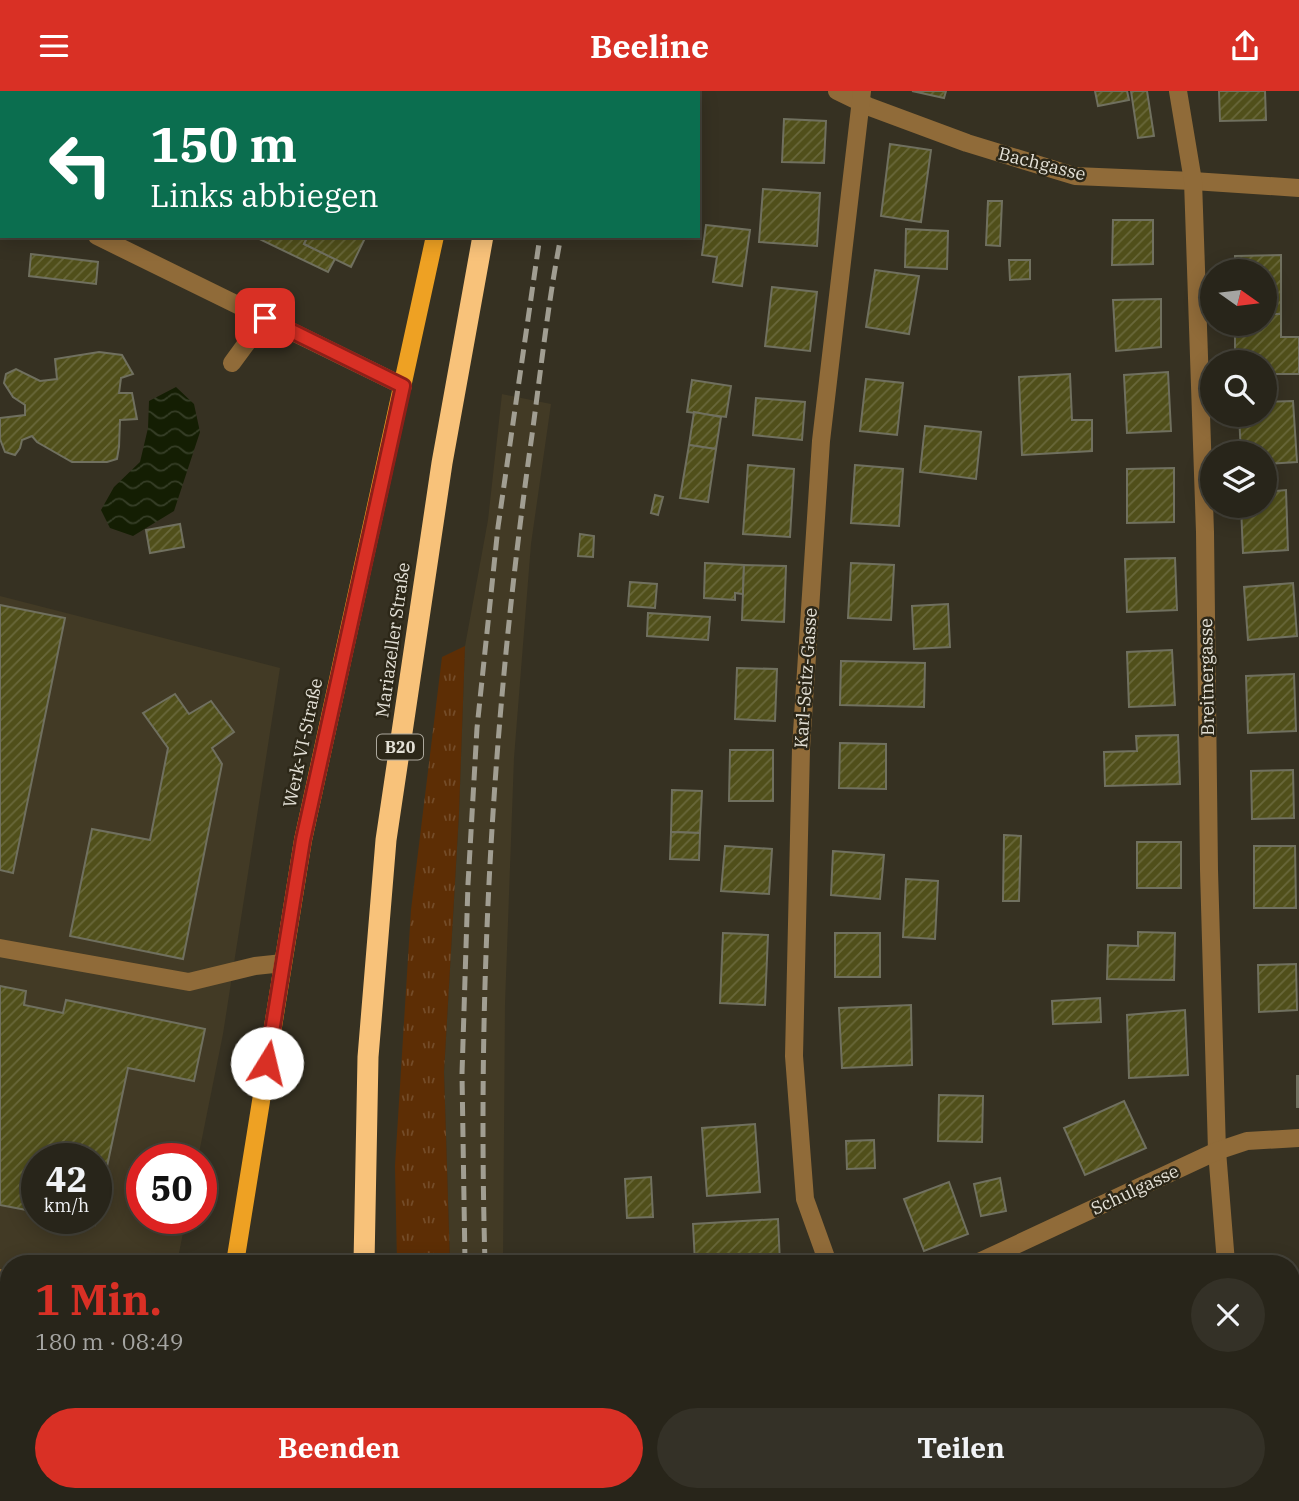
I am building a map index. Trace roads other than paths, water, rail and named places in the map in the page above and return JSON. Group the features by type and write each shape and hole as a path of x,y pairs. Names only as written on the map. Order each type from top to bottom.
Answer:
{"highway":[{"name":"Mariazeller Straße","path":"363,1255 368,1057 386,839 442,463 483,238"}],"main road":[{"name":"Werk-VI-Straße","path":"236,1255 303,840 435,238"}],"street":[{"name":"Bachgasse","path":"837,91 861,97 870,107 967,143 1074,176 1299,188"},
{"name":"Breitnergasse","path":"1178,91 1193,181 1205,546 1209,870 1217,1151 1225,1255"},
{"name":"Karl-Seitz-Gasse","path":"825,1255 805,1199 794,1056 801,748 821,442 861,97"},
{"path":"101,238 403,386"},
{"path":"232,363 265,318"},
{"path":"0,948 189,982 255,966 283,963"},
{"name":"Schulgasse","path":"994,1255 1217,1151 1247,1141 1299,1138"}],"water":[{"path":"176,387 194,404 200,432 174,511 133,536 110,528 101,510 114,487 140,462 148,428 149,401"}],"railway":[{"path":"465,1255 462,1074 468,884 477,728 498,527 540,238"},
{"path":"485,1255 483,1055 498,745 518,538 548,311 561,238"}]}
